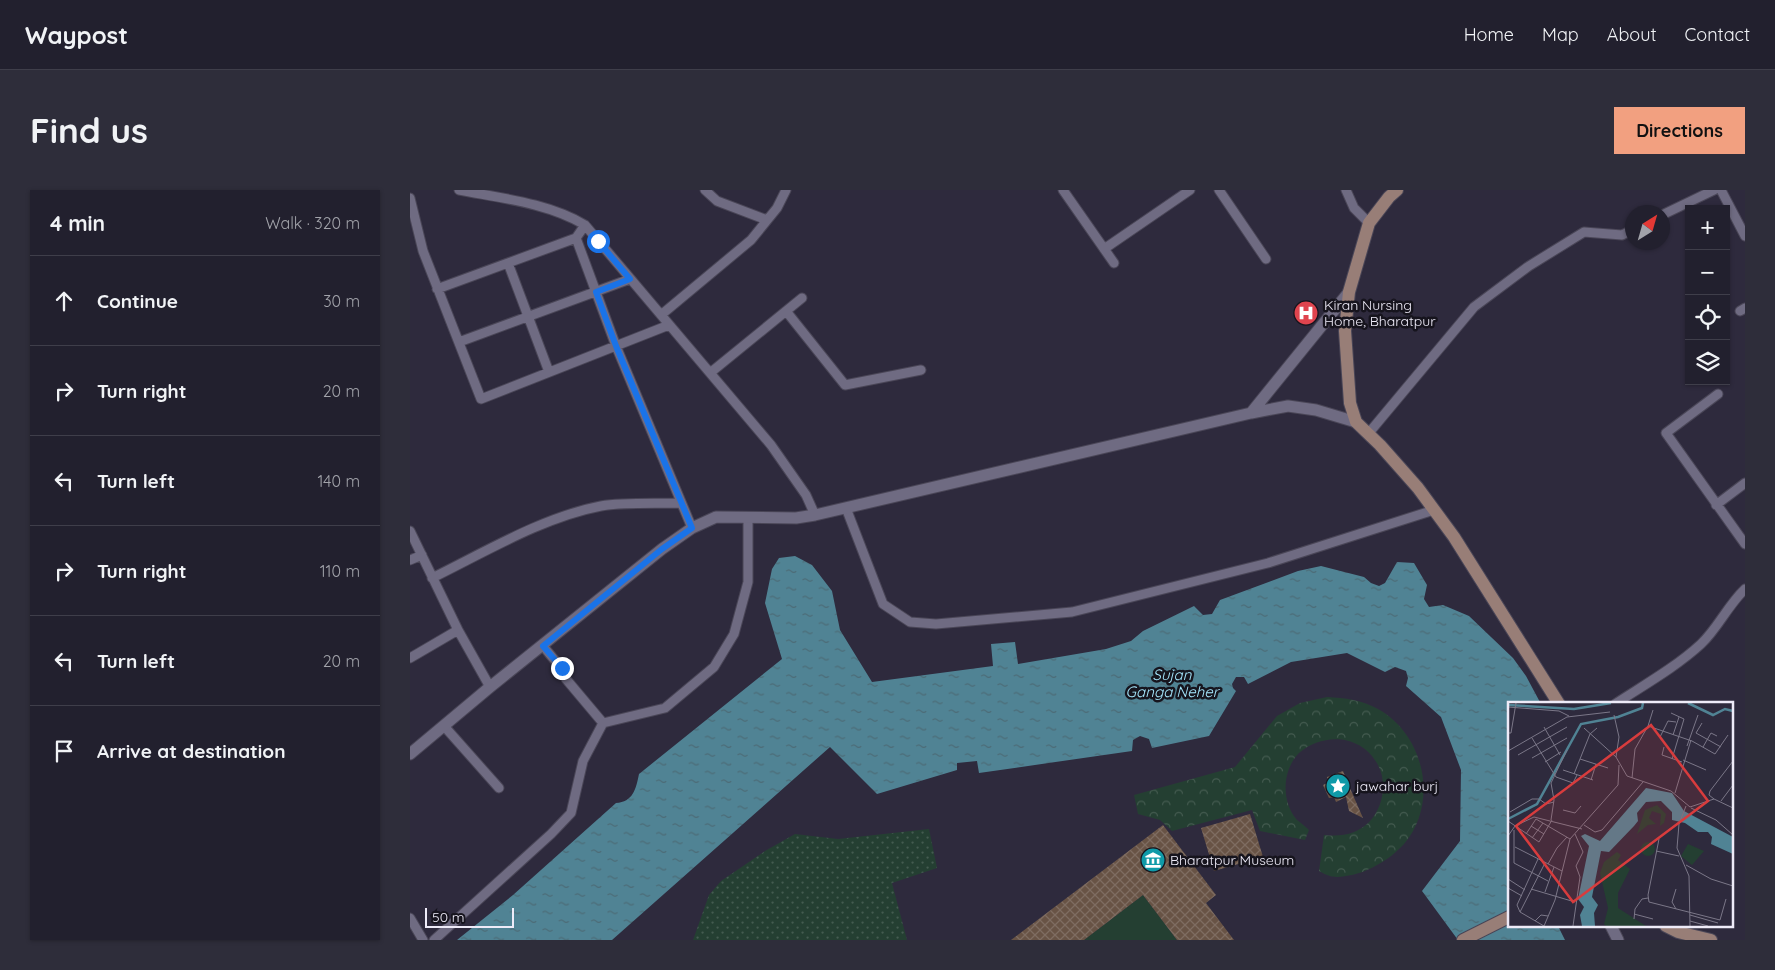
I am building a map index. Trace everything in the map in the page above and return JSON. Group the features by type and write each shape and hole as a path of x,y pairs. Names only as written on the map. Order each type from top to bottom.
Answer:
{"main road":[{"path":"1397,190 1370,223 1349,292 1345,330 1350,403 1356,422 1418,488 1454,537 1558,702"},
{"path":"1463,940 1508,918"},
{"path":"1670,928 1678,932 1711,940"}],"street":[{"path":"459,190 521,202 571,217 585,225 771,445 806,495 815,515"},
{"path":"706,190 717,201 767,220"},
{"path":"660,315 751,240 777,208 786,190"},
{"path":"1063,190 1114,263"},
{"path":"1104,249 1190,190"},
{"path":"1219,190 1266,259"},
{"path":"1346,190 1354,208 1370,223"},
{"path":"1670,211 1714,190"},
{"path":"1721,190 1745,236"},
{"path":"410,198 423,251 481,399 669,325"},
{"path":"438,289 576,238 585,225"},
{"path":"1368,434 1474,307 1529,266 1584,232 1622,235 1625,234"},
{"path":"576,238 616,346 692,528"},
{"path":"508,263 549,372"},
{"path":"458,342 630,279"},
{"path":"1251,413 1349,292"},
{"path":"710,373 802,298"},
{"path":"786,311 845,385 921,370"},
{"path":"1718,394 1666,433 1745,544"},
{"path":"410,754 662,549 692,528 716,517 796,518 815,515 1288,406 1316,410 1356,422"},
{"path":"1716,504 1745,483"},
{"path":"432,578 521,534 565,516 601,506 681,502"},
{"path":"846,508 883,604 910,622 936,624 1072,612 1268,563 1434,510"},
{"path":"602,723 665,708 714,667 734,634 748,582 748,517"},
{"path":"410,531 458,630 490,687"},
{"path":"410,560 422,555"},
{"path":"1618,702 1702,643 1745,589"},
{"path":"410,658 458,630"},
{"path":"543,646 562,668 566,679 602,723"},
{"path":"434,940 551,834 570,813 583,761 602,723"},
{"path":"444,726 499,788"},
{"path":"410,918 423,940"},
{"path":"1611,928 1618,940"}],"green space":[{"path":"1327,697 1366,703 1378,709 1394,721 1407,735 1416,752 1422,771 1424,790 1421,809 1415,827 1404,844 1382,862 1363,872 1343,876 1334,877 1319,871 1324,835 1346,834 1363,827 1376,812 1383,794 1383,784 1378,765 1362,747 1352,742 1330,739 1309,746 1299,753 1289,768 1286,786 1288,804 1297,820 1309,830 1305,840 1260,831 1252,810 1172,831 1160,820 1138,814 1134,795 1235,767 1277,716 1300,703"},
{"path":"929,829 937,868 892,883 907,940 693,940 709,895 721,881 765,851 795,834 838,839"},
{"path":"1143,895 1177,940 1084,940"}],"water":[{"name":"Sujan Ganga Neher","path":"795,556 812,565 832,591 840,630 872,682 993,666 991,644 1015,642 1018,664 1106,649 1131,641 1143,631 1194,606 1203,615 1212,614 1220,600 1298,571 1321,566 1364,577 1371,583 1379,586 1385,583 1397,562 1414,563 1427,585 1424,599 1429,607 1443,605 1469,616 1513,658 1526,676 1540,702 1508,702 1508,928 1559,928 1565,940 1458,940 1422,891 1460,841 1461,770 1441,717 1406,686 1408,678 1406,671 1395,667 1385,672 1347,653 1291,662 1248,684 1244,677 1236,677 1232,684 1236,691 1209,736 1152,748 1149,739 1140,736 1133,740 1132,751 979,773 977,761 957,763 957,770 877,794 830,747 612,940 457,940 513,895 616,803 630,797 635,790 639,774 782,659 765,603 772,569 779,558"}],"building":[{"path":"1308,306 1312,316 1300,321 1296,312"},
{"path":"1343,771 1363,818 1349,811 1346,797 1336,802 1334,797 1329,798 1323,785 1329,782 1327,777"},
{"path":"1250,814 1263,857 1214,871 1201,828"},
{"name":"Bharatpur Museum","path":"1163,825 1216,895 1206,903 1234,940 1177,940 1143,895 1084,940 1011,940"}],"place":[{"name":"Kiran Nursing Home, Bharatpur","path":"1306,313"},
{"name":"jawahar burj","path":"1338,786"},
{"name":"Bharatpur Museum","path":"1153,860"}],"route":[{"path":"562,668 543,646 662,549 692,528 616,346 596,292 630,279 598,241"}]}
